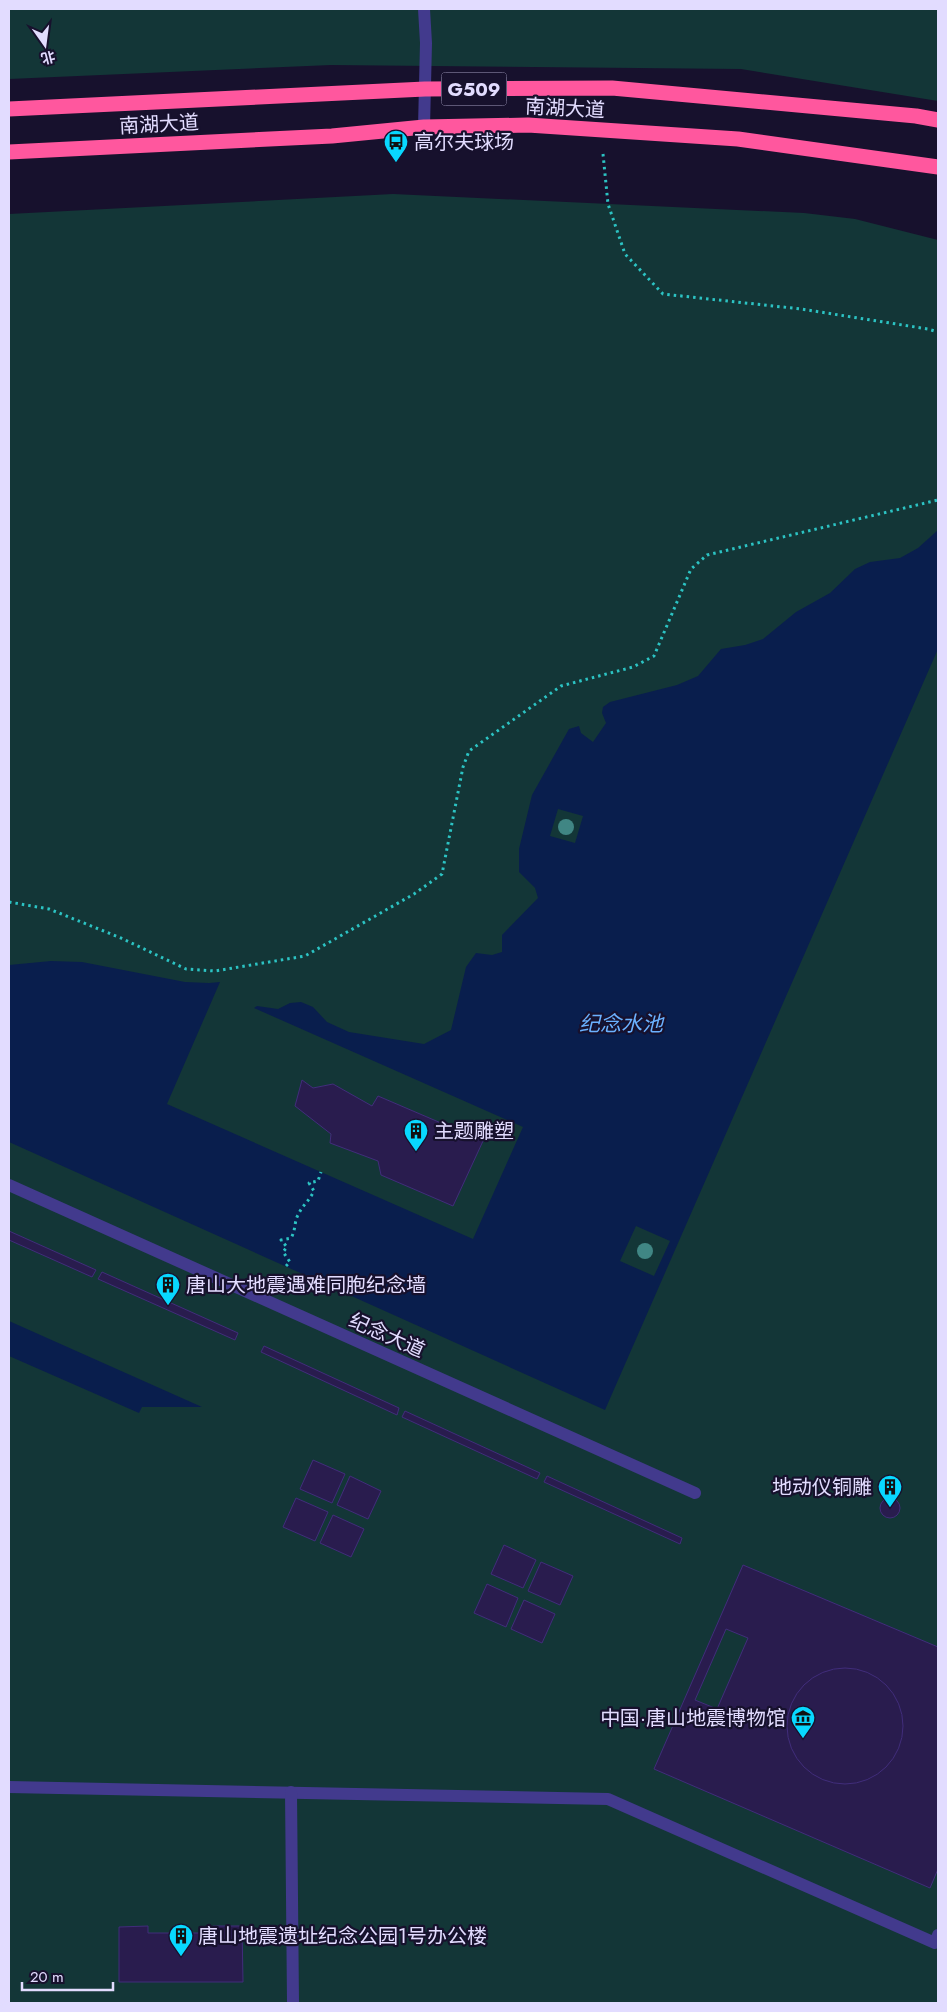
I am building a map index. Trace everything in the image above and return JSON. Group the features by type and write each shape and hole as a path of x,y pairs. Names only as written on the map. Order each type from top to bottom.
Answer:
{"highway":[{"name":"南湖大道","path":"9,109 425,89 612,88 916,116 938,120"},
{"name":"南湖大道","path":"9,152 332,136 424,127 528,125 738,139 938,167"}],"street":[{"path":"424,9 426,43 424,127"},
{"name":"纪念大道","path":"9,1186 695,1493"},
{"path":"9,1787 608,1799 935,1943 938,1935"},
{"path":"291,1792 293,2003"}],"path":[{"path":"600,130 608,204 625,254 663,294 800,309 938,332"},
{"path":"9,902 49,910 121,938 186,969 215,971 306,956 414,894 442,874 463,767 469,751 561,686 634,667 654,656 691,569 707,555 938,500"},
{"path":"286,1266 290,1262 283,1252 286,1248 281,1240 291,1238 295,1231 297,1216 314,1191 308,1183 318,1181 321,1172"}],"green space":[{"path":"9,9 938,9 938,101 741,69 331,65 9,79"},
{"path":"393,194 804,213 855,219 938,240 938,2003 9,2003 9,214"}],"water":[{"name":"纪念水池","path":"938,530 938,649 605,1410 9,1142 9,965 51,961 82,962 185,982 220,982 167,1104 473,1239 523,1127 254,1008 257,1006 278,1009 290,1003 301,1002 313,1007 327,1022 349,1032 424,1044 451,1030 466,967 476,953 492,955 502,952 502,935 538,898 535,888 519,872 519,849 532,795 569,729 579,726 581,733 593,742 606,723 602,713 603,707 610,702 677,685 698,676 721,649 745,645 763,639 796,612 830,593 855,569 870,562 900,558 918,548","holes":["558,809 583,816 575,843 550,836","636,1226 670,1241 654,1276 620,1261"]},
{"path":"9,1321 202,1407 142,1407 139,1413 9,1356"}],"building":[{"name":"主题雕塑","path":"302,1080 313,1088 333,1084 372,1106 378,1096 483,1141 453,1206 381,1175 378,1161 330,1143 331,1134 295,1106"},
{"path":"9,1231 96,1270 92,1277 9,1240"},
{"name":"唐山大地震遇难同胞纪念墙","path":"102,1272 238,1333 235,1340 98,1279"},
{"name":"唐山大地震遇难同胞纪念墙","path":"264,1346 399,1408 397,1415 261,1352"},
{"path":"405,1411 540,1473 537,1479 402,1417"},
{"path":"313,1460 345,1474 332,1503 300,1489"},
{"path":"350,1476 381,1491 368,1519 337,1505"},
{"path":"547,1476 682,1538 680,1544 544,1482"},
{"path":"296,1498 328,1512 315,1541 283,1527"},
{"name":"地动仪铜雕","path":"890,1498 897,1501 900,1508 897,1515 890,1518 883,1515 880,1508 883,1501"},
{"path":"333,1515 364,1529 351,1557 320,1543"},
{"path":"504,1545 536,1560 523,1588 491,1574"},
{"path":"541,1562 573,1576 560,1605 528,1591"},
{"name":"中国·唐山地震博物馆","path":"743,1565 938,1647 938,1869 930,1888 654,1769","holes":["726,1629 748,1638 717,1709 695,1700"]},
{"path":"487,1584 518,1598 506,1627 474,1613"},
{"path":"524,1600 555,1614 542,1643 511,1629"},
{"path":"845,1668 867,1673 886,1685 898,1704 903,1726 898,1748 886,1767 867,1779 845,1784 823,1779 804,1767 792,1748 787,1726 792,1704 804,1685 823,1673"},
{"name":"唐山地震遗址纪念公园1号办公楼","path":"148,1926 148,1933 213,1933 213,1926 242,1926 243,1982 119,1982 119,1927"}],"place":[{"name":"高尔夫球场","path":"396,163"},
{"name":"主题雕塑","path":"416,1152"},
{"name":"唐山大地震遇难同胞纪念墙","path":"168,1306"},
{"name":"地动仪铜雕","path":"890,1508"},
{"name":"中国·唐山地震博物馆","path":"803,1739"},
{"name":"唐山地震遗址纪念公园1号办公楼","path":"181,1957"}]}
